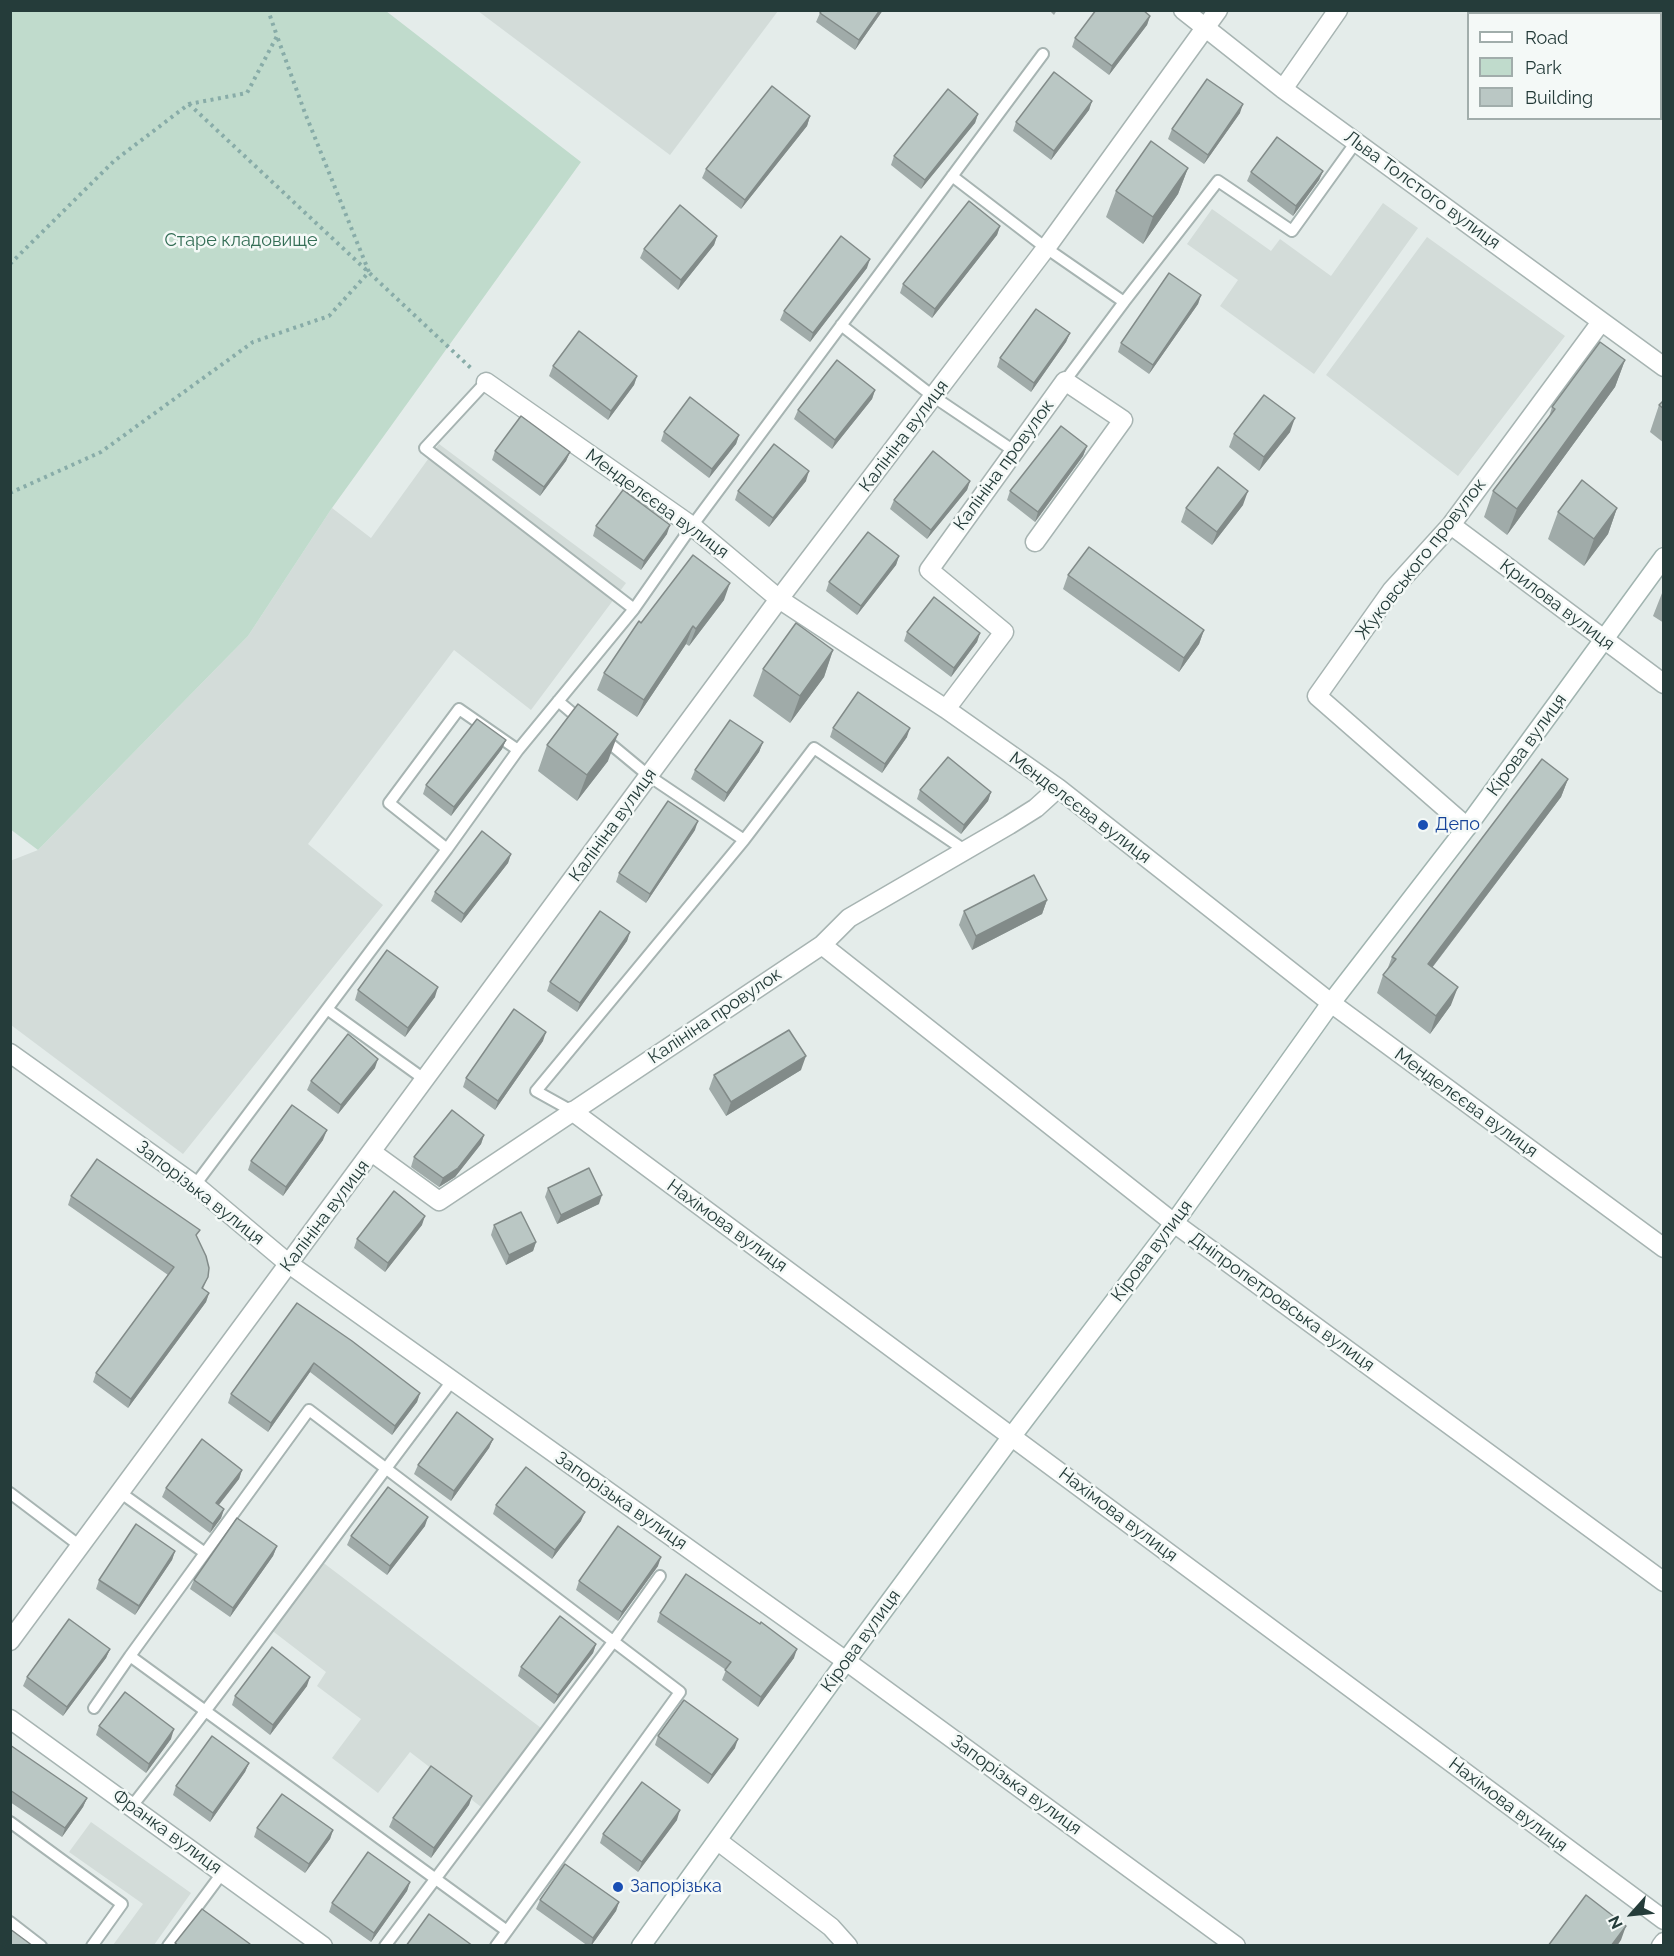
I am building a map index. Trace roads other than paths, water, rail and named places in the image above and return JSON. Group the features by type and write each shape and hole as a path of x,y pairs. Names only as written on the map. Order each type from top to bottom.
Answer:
{"street":[{"name":"Льва Толстого вулиця","path":"1183,10 1283,89 1664,367"},
{"name":"Калініна вулиця","path":"10,1641 373,1153 424,1079 779,599 1046,248 1218,10"},
{"path":"1283,89 1338,10"},
{"name":"Жуковського провулок","path":"1467,826 1317,696 1392,590 1451,525 1601,322"},
{"name":"Калініна провулок","path":"946,710 1004,632 929,570 1065,381 1123,420 1035,542"},
{"name":"Менделєєва вулиця","path":"486,382 692,526 779,599 1058,788 1331,1003 1664,1248"},
{"name":"Крилова вулиця","path":"1451,525 1664,684"},
{"name":"Кірова вулиця","path":"641,1946 846,1661 1012,1436 1174,1224 1331,1003 1467,826 1664,557"},
{"name":"Калініна провулок","path":"373,1153 439,1201 822,945 849,918 1036,808 1058,788"},
{"name":"Дніпропетровська вулиця","path":"822,945 1174,1224 1664,1582"},
{"name":"Запорізька вулиця","path":"10,1053 195,1185 289,1264 846,1661 1236,1946"},
{"name":"Нахімова вулиця","path":"572,1111 1664,1920"},
{"name":"Франка вулиця","path":"10,1719 323,1946"},
{"path":"718,1841 831,1927 848,1946"}],"lane":[{"path":"195,1185 447,849 518,750 634,609 692,526 1043,54"},
{"path":"1065,381 1218,181 1292,231 1356,142"},
{"path":"952,176 1046,248 1124,302"},
{"path":"841,325 934,397 1014,451"},
{"path":"486,382 425,448 634,609"},
{"path":"558,701 649,776 744,840"},
{"path":"447,849 389,803 459,709 518,750"},
{"path":"572,1111 536,1091 744,840 814,748 966,851"},
{"path":"327,1009 424,1079"},
{"path":"132,1806 207,1712 385,1468 452,1381"},
{"path":"94,1708 309,1410 680,1692 496,1946"},
{"path":"121,1492 205,1553"},
{"path":"10,1493 80,1546"},
{"path":"385,1946 660,1576"},
{"path":"130,1656 507,1931"},
{"path":"10,1822 122,1904 92,1946"},
{"path":"168,1946 223,1872"},
{"path":"10,1922 41,1946"}],"place":[{"name":"Депо","path":"1423,825"},
{"name":"Запорізька","path":"618,1887"}],"park label":[{"name":"Старе кладовище","path":"241,241"}]}
